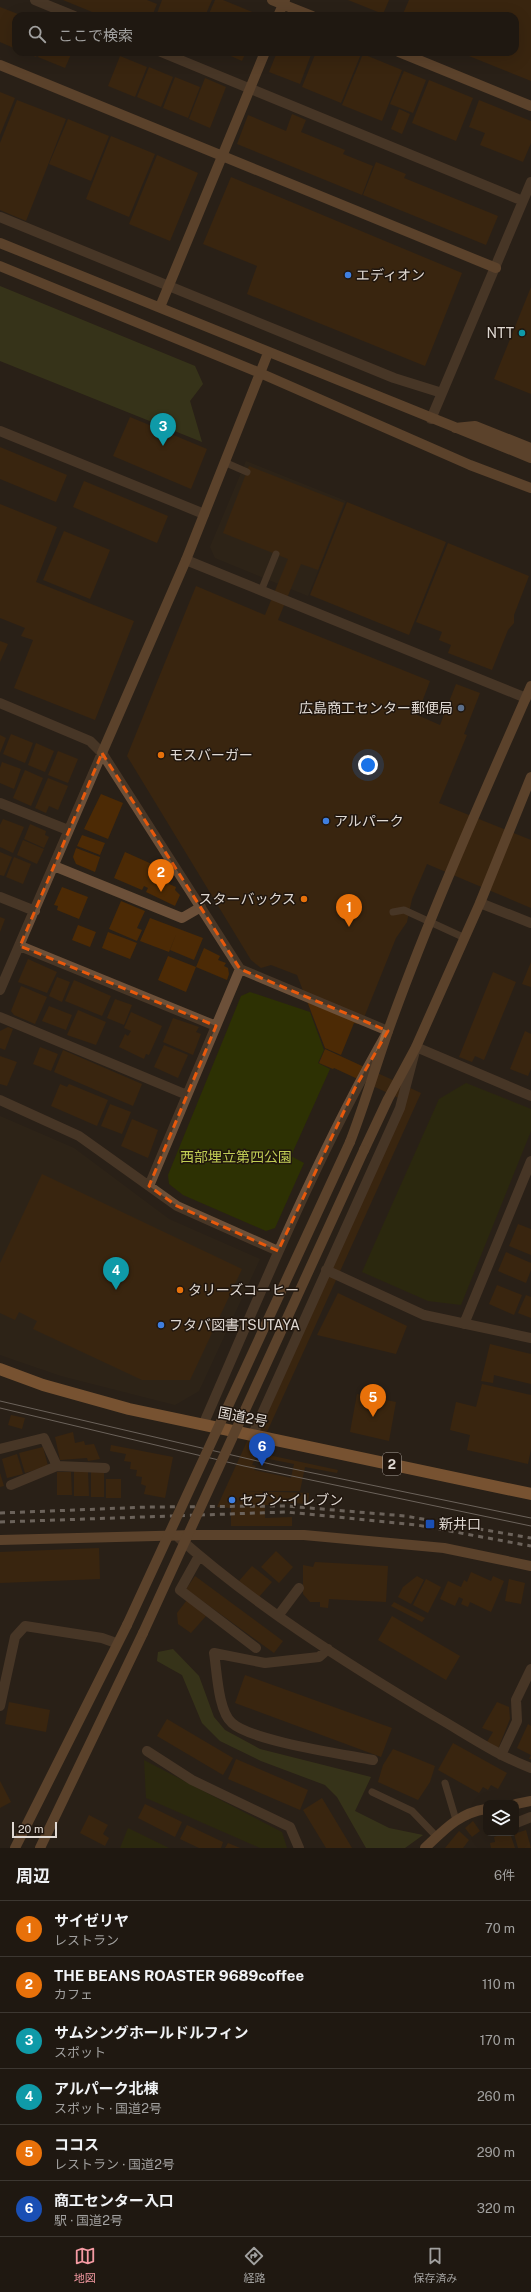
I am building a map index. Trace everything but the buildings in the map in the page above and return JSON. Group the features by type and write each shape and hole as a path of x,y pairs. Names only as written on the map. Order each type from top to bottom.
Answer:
{"highway":[{"name":"国道2号","path":"0,1369 43,1385 108,1403 202,1425 253,1434 531,1494"}],"street":[{"path":"35,0 64,12"},
{"path":"272,0 284,2 304,12"},
{"path":"280,12 284,2"},
{"path":"171,56 523,201"},
{"path":"160,308 263,56"},
{"path":"409,56 531,106"},
{"path":"0,65 496,268"},
{"path":"431,419 531,182"},
{"path":"0,217 394,378 442,393"},
{"path":"0,243 453,428 531,458"},
{"path":"0,266 260,373 470,465 531,488"},
{"path":"0,990 186,560 268,353"},
{"path":"453,428 475,426 531,448"},
{"path":"0,431 204,514"},
{"path":"470,465 531,497"},
{"path":"186,560 526,698"},
{"path":"14,1848 116,1643 127,1625 350,1142 369,1093 388,1031 431,923 531,686"},
{"path":"0,703 90,741 102,753 240,969 388,1031"},
{"path":"40,1848 144,1633 364,1150 388,1099 416,1047 480,903 531,777"},
{"path":"0,803 68,830"},
{"path":"54,866 182,918 201,907"},
{"path":"0,897 35,911"},
{"path":"480,903 531,923"},
{"path":"20,946 216,1026"},
{"path":"149,1186 240,969"},
{"path":"0,1017 187,1095"},
{"path":"202,1425 278,1251 355,1088 388,1031"},
{"path":"416,1047 531,1096"},
{"path":"253,1434 400,1108 416,1047"},
{"path":"0,1100 79,1136 177,1206 278,1251"},
{"path":"464,1324 531,1161"},
{"path":"326,1270 424,1315 531,1338"},
{"path":"0,1449 44,1438 57,1466"},
{"path":"11,1485 57,1466 105,1468"},
{"path":"177,1535 199,1556 254,1600 328,1649 401,1696 501,1755 531,1768"},
{"path":"0,1540 177,1535 304,1535 444,1548 531,1566"},
{"path":"199,1556 180,1590 256,1648"},
{"path":"278,1616 299,1588"},
{"path":"0,1706 15,1637 25,1626 102,1638 116,1643"},
{"path":"328,1649 319,1657 265,1663 214,1653 222,1708 231,1723 255,1736 373,1760"},
{"path":"501,1755 517,1721 516,1700 531,1669"},
{"path":"147,1751 192,1780 290,1827 299,1848"},
{"path":"519,1804 531,1802"},
{"path":"425,1848 456,1820 468,1813 483,1810"},
{"path":"519,1822 531,1817"}],"lane":[{"path":"224,462 247,472"},
{"path":"261,591 276,554"},
{"path":"393,912 404,910 465,938"},
{"path":"445,1783 456,1820"},
{"path":"372,1792 412,1812 437,1837"}],"highlighted area":[{"path":"102,753 240,969 388,1031 355,1088 278,1251 177,1206 149,1186 216,1026 20,946"}],"shaded area":[{"path":"246,461 346,501 308,596 215,558 210,547"},
{"path":"0,1116 74,1148 169,1219 260,1259 199,1391 175,1405 61,1376 0,1355"}],"green space":[{"path":"0,286 195,366 203,384 190,401 202,442 0,361"},
{"name":"西部埋立第四公園","path":"250,992 310,1012 324,1050 318,1063 330,1069 291,1156 304,1163 275,1228 266,1231 183,1195 169,1184 168,1175 241,996"},
{"path":"466,1083 531,1109 531,1131 461,1305 428,1301 362,1272 439,1099"},
{"path":"173,1649 199,1676 214,1717 225,1730 260,1749 371,1777 355,1811 389,1828 423,1835 405,1848 366,1848 337,1797 325,1785 261,1761 220,1741 202,1723 182,1675 157,1661 158,1652"},
{"path":"144,1760 282,1832 287,1848 260,1848 146,1798"},
{"path":"128,1828 169,1848 120,1848"}],"tram line":[{"path":"0,1401 279,1466 531,1518"},
{"path":"0,1408 244,1466 531,1526"}],"railway":[{"path":"0,1513 149,1507 286,1506 405,1516 531,1538"},
{"path":"0,1522 286,1512 417,1525 531,1546"}],"place":[{"name":"エディオン","path":"348,275"},
{"name":"NTT","path":"522,333"},
{"name":"サムシングホールドルフィン","path":"163,446"},
{"name":"広島商工センター郵便局","path":"461,708"},
{"name":"モスバーガー","path":"161,755"},
{"name":"アルパーク","path":"326,821"},
{"name":"THE BEANS ROASTER 9689coffee","path":"161,892"},
{"name":"スターバックス","path":"304,899"},
{"name":"サイゼリヤ","path":"349,927"},
{"name":"アルパーク北棟","path":"116,1290"},
{"name":"タリーズコーヒー","path":"180,1290"},
{"name":"フタバ図書TSUTAYA","path":"161,1325"},
{"name":"ココス","path":"373,1417"},
{"name":"商工センター入口","path":"262,1466"},
{"name":"セブン-イレブン","path":"232,1500"},
{"name":"新井口","path":"430,1524"}]}
